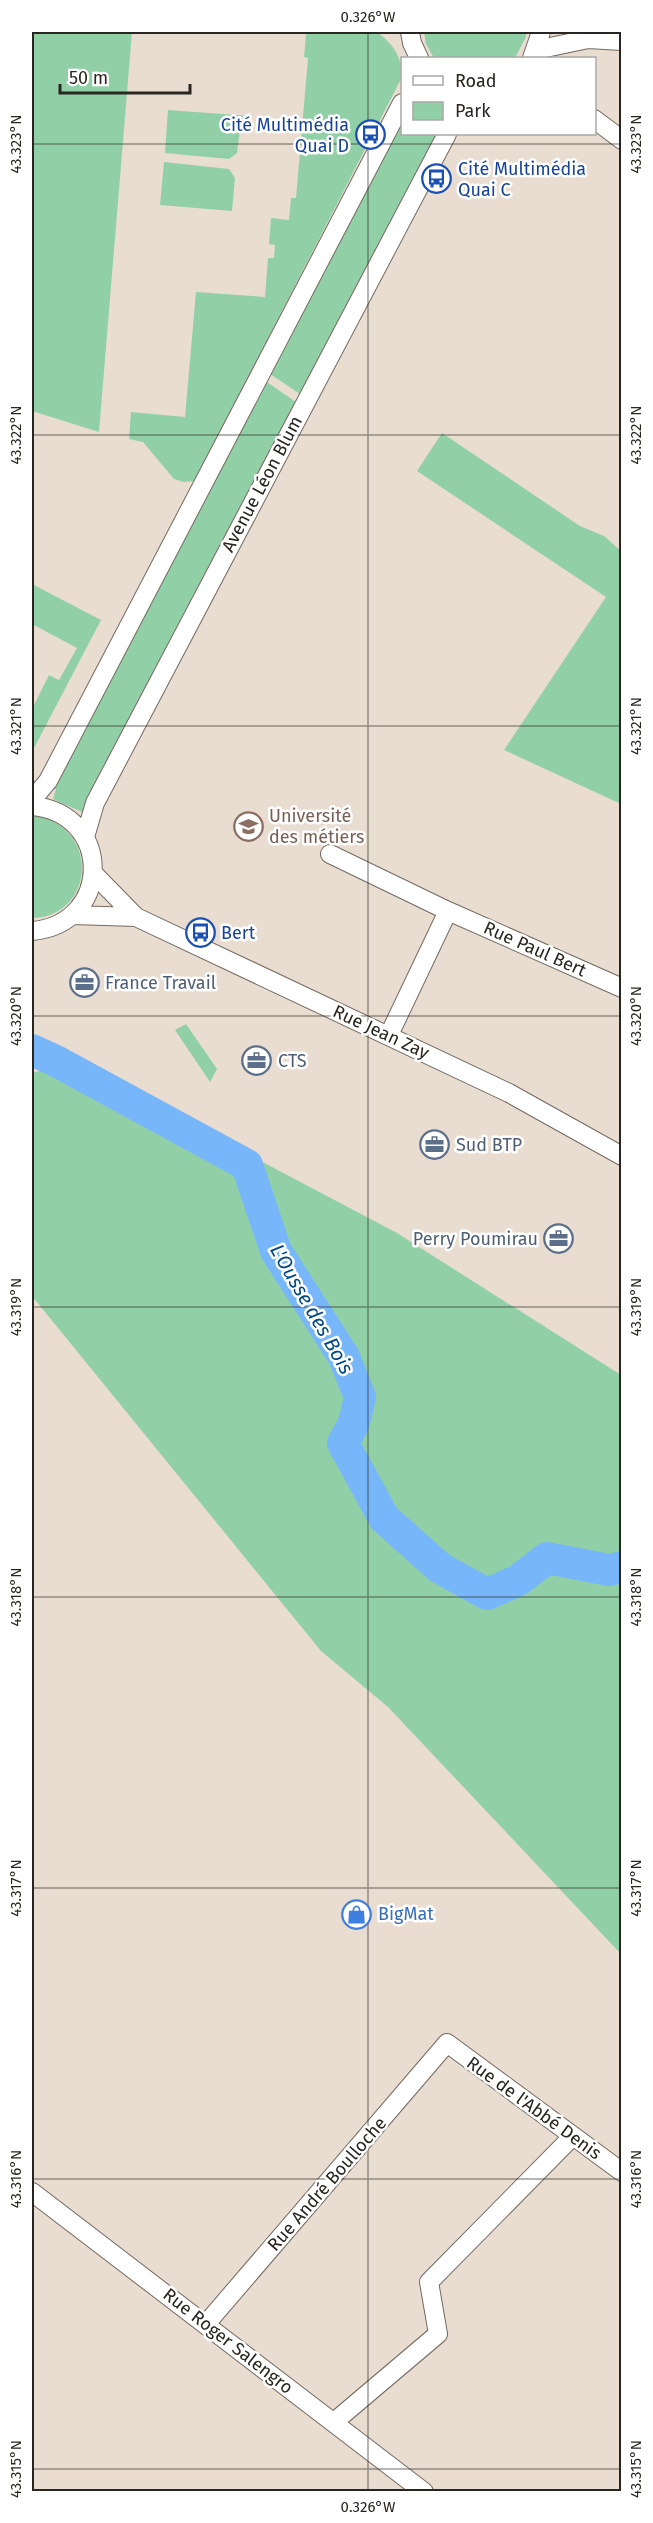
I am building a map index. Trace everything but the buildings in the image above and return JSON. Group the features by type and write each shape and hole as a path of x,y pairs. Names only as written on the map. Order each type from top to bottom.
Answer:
{"street":[{"path":"394,32 415,50"},
{"path":"534,56 541,32"},
{"path":"534,56 588,39 621,41"},
{"path":"32,800 48,780 401,105"},
{"path":"596,121 621,140"},
{"name":"Avenue Léon Blum","path":"85,837 95,803 446,135"},
{"path":"32,806 44,807 60,813 74,824 85,837 93,859 90,889 83,903 59,924 44,930 32,931"},
{"name":"Rue Paul Bert","path":"330,854 448,911 621,988"},
{"name":"Rue Jean Zay","path":"93,873 136,917 509,1093 621,1156"},
{"path":"389,1035 448,911"},
{"name":"Rue Jean Zay","path":"72,915 136,917"},
{"name":"Rue de l'Abbé Denis","path":"447,2043 621,2172"},
{"name":"Rue André Boulloche","path":"206,2324 447,2043"},
{"path":"334,2422 438,2334 429,2282 572,2137"},
{"name":"Rue Roger Salengro","path":"32,2192 424,2492"}],"green space":[{"path":"32,32 132,32 99,432 32,411"},
{"path":"273,32 377,32 395,51 401,66 401,79 195,481 184,482 174,479 143,442 129,439 131,412 185,417 196,292 265,297 268,258 274,258 275,245 269,244 271,218 289,220 291,198 296,198 308,58 304,57 306,34"},
{"path":"424,32 526,32 526,37 516,57 433,57 426,44"},
{"path":"168,110 250,116 249,131 240,130 237,153 229,159 165,153"},
{"path":"401,124 401,135 436,135 300,394 270,374"},
{"path":"164,162 229,169 235,178 232,211 160,205"},
{"path":"264,380 296,402 82,812 53,799 56,789 52,787"},
{"path":"442,433 580,526 604,536 621,551 621,804 504,750 606,597 417,471"},
{"path":"32,584 101,620 32,752 32,709 49,675 59,680 77,648 32,624"},
{"path":"32,815 55,822 70,835 79,852 82,870 78,888 68,903 53,914 32,918"},
{"path":"186,1024 217,1069 210,1082 175,1030"},
{"path":"43,1070 102,1077 397,1233 621,1375 621,1954 388,1707 321,1651 32,1296 32,1073"}],"waterway":[{"name":"L'Ousse des Bois","path":"32,1050 247,1165 276,1251 344,1357 360,1397 354,1423 343,1443 384,1518 440,1568 487,1594 517,1581 547,1558 609,1570 622,1567"}],"place":[{"name":"Cité Multimédia Quai D","path":"370,135"},
{"name":"Cité Multimédia Quai C","path":"437,179"},
{"name":"Université des métiers","path":"248,826"},
{"name":"Bert","path":"200,933"},
{"name":"France Travail","path":"84,983"},
{"name":"CTS","path":"257,1061"},
{"name":"Sud BTP","path":"435,1145"},
{"name":"Perry Poumirau","path":"559,1239"},
{"name":"BigMat","path":"357,1914"}]}
